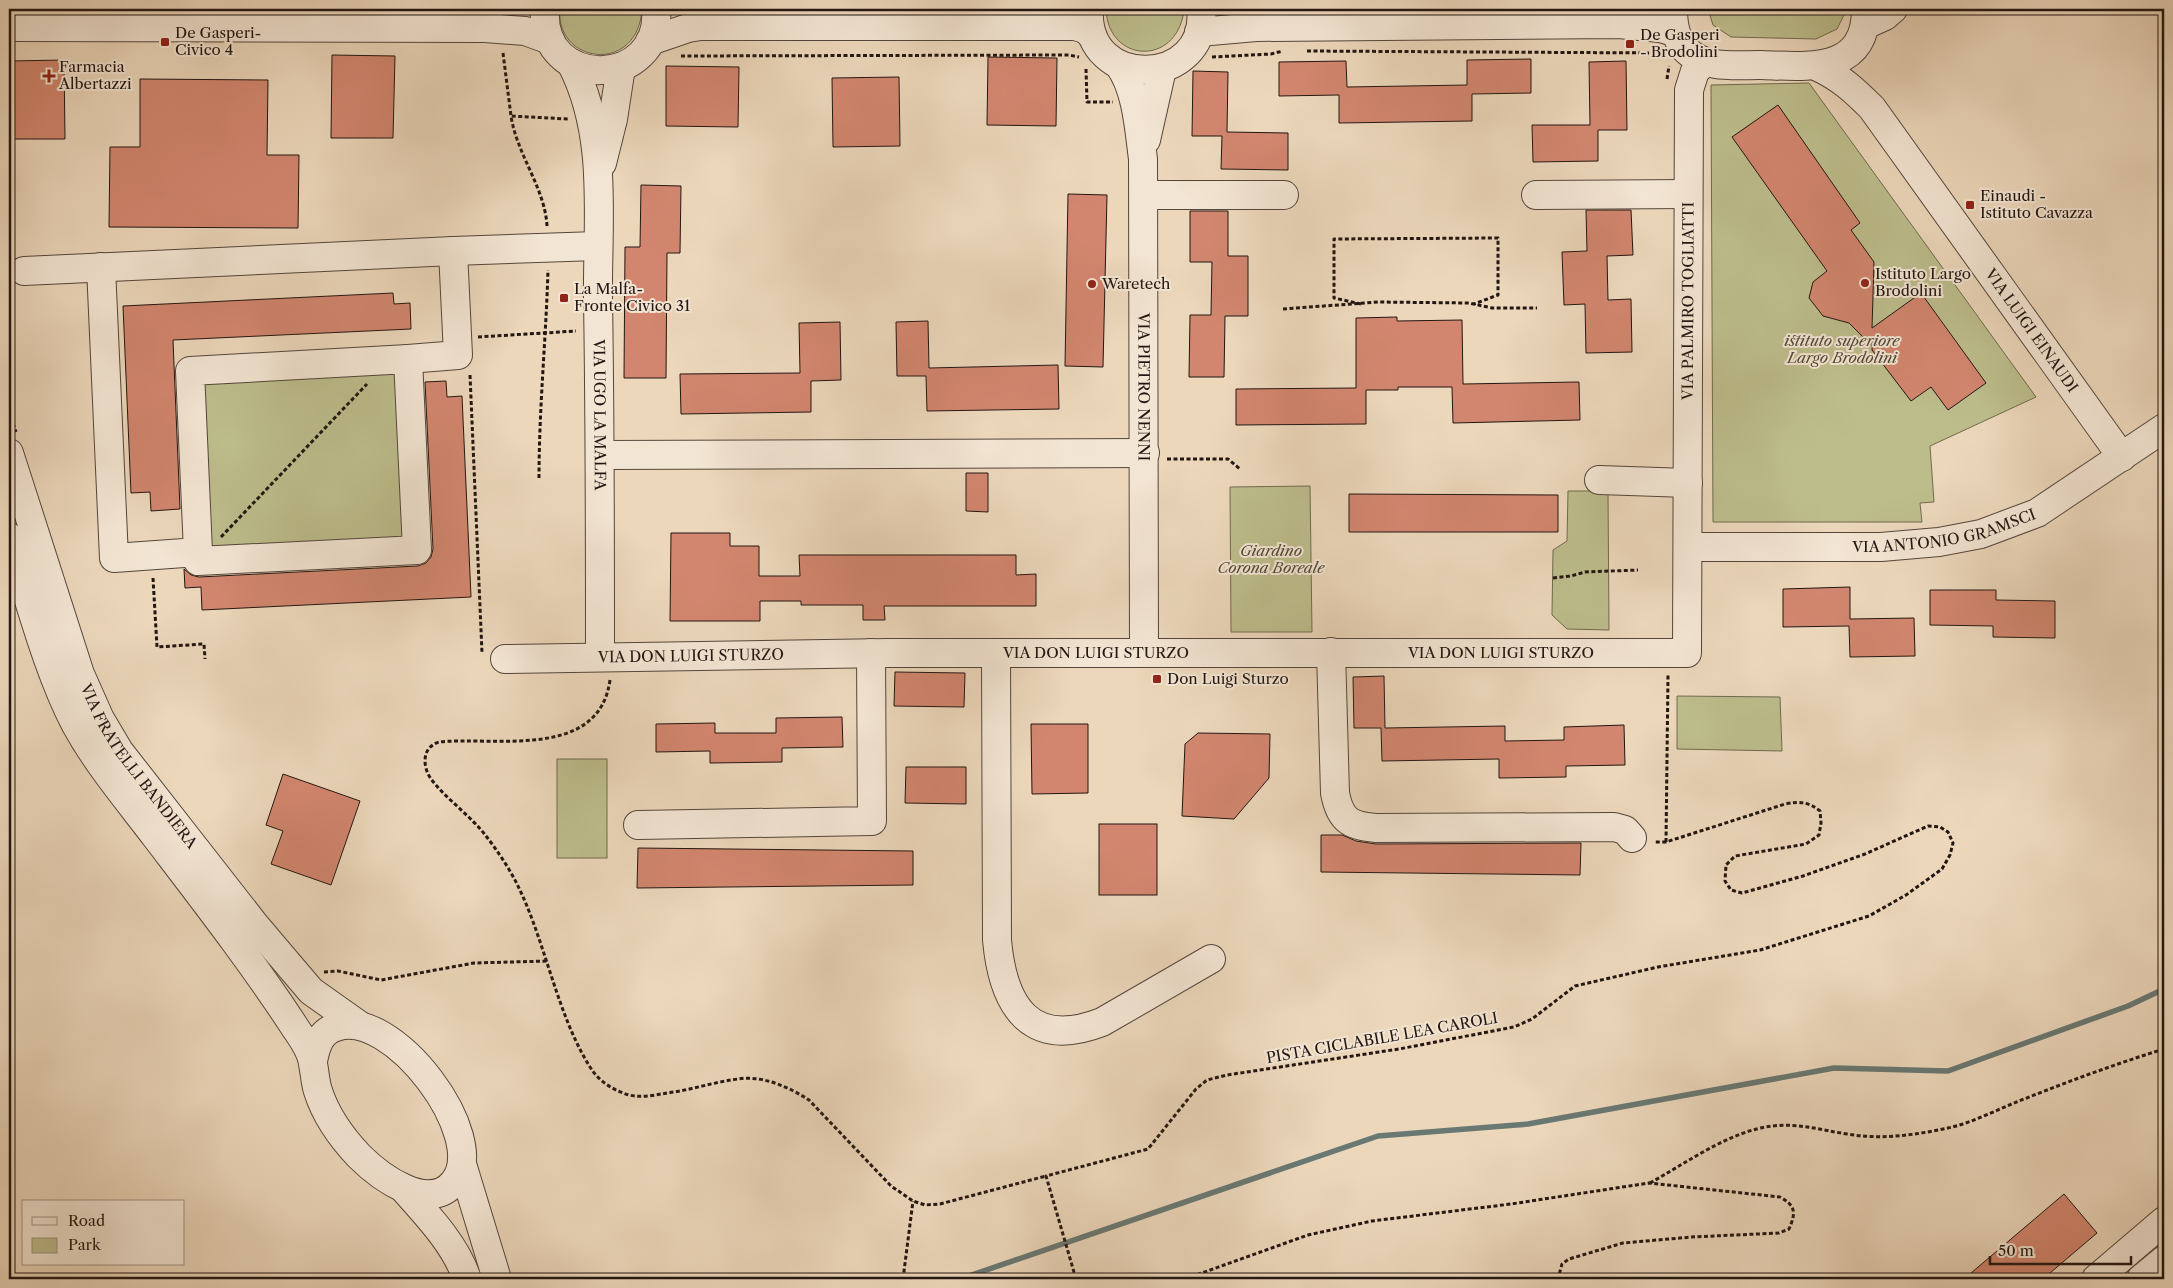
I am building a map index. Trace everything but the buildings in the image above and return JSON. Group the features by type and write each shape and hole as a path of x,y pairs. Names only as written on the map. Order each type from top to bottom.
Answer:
{"street":[{"path":"545,9 545,23 550,40 559,53 571,63 580,67 600,71 621,67 638,57 650,41 656,21 656,9"},
{"path":"1090,22 1103,52 1119,65 1140,71 1162,69 1172,64 1188,51 1200,21 1256,27 1609,24 1660,28 1674,20 1688,52 1705,62 1818,67 1835,61 1850,51 1862,26 1885,16 1893,9"},
{"path":"650,41 688,28 701,26 1075,26 1085,29 1090,22"},
{"name":"VIA LUIGI EINAUDI","path":"1862,26 1872,108"},
{"path":"9,27 504,28 525,31 550,40"},
{"name":"VIA PALMIRO TOGLIATTI","path":"1677,653 1688,547 1688,194 1690,85 1695,71 1705,62"},
{"name":"VIA UGO LA MALFA","path":"571,63 588,104 599,174 600,455 607,656"},
{"name":"VIA PIETRO NENNI","path":"1119,65 1127,76 1131,90 1143,159 1144,653"},
{"name":"VIA UGO LA MALFA","path":"599,174 613,119 621,67"},
{"name":"VIA LUIGI EINAUDI","path":"1818,67 1836,75 1872,108 2122,457"},
{"path":"1143,159 1162,69"},
{"path":"1536,195 1688,194"},
{"path":"1144,195 1284,195"},
{"path":"24,271 598,246"},
{"path":"198,556 190,370 399,360 458,347 453,251"},
{"path":"102,268 114,558 151,555 198,556 417,550 399,360"},
{"name":"VIA ANTONIO GRAMSCI","path":"1688,547 1900,546 1960,539 1981,534 2037,512 2164,428"},
{"name":"VIA FRATELLI BANDIERA","path":"13,445 80,674 110,737 192,845 311,991 358,1025 373,1030 391,1040 408,1055 425,1075 453,1119 460,1139 462,1164 497,1279"},
{"path":"600,455 1145,456"},
{"path":"1599,480 1688,483"},
{"name":"VIA FRATELLI BANDIERA","path":"9,537 60,688 86,743 233,940 298,1032 313,1061 318,1091 333,1123 360,1157 389,1181 403,1188 420,1193 436,1193 445,1190 457,1179 462,1164"},
{"path":"1331,652 1335,793 1339,809 1349,822 1358,826 1376,828 1614,827 1625,830 1632,838"},
{"path":"638,825 872,821 871,653"},
{"name":"VIA DON LUIGI STURZO","path":"494,659 871,653 1677,653"},
{"path":"996,653 997,940 1002,976 1007,993 1016,1009 1028,1020 1043,1027 1067,1030 1086,1028 1102,1022 1211,959"},
{"name":"VIA FRATELLI BANDIERA","path":"313,1061 317,1043 325,1033 341,1025 358,1025"},
{"name":"VIA FRATELLI BANDIERA","path":"403,1188 428,1215 456,1256 467,1279"},
{"path":"2096,1279 2164,1220"},
{"path":"2141,1279 2164,1260"}],"path":[{"path":"504,28 504,66 511,116"},
{"path":"1361,304 1334,298 1334,239 1498,238 1498,295 1474,304"},
{"path":"1284,309 1378,302 1474,304 1492,308 1537,308"},
{"path":"494,659 469,362 458,347 599,330"},
{"path":"198,556 399,360"},
{"path":"9,411 13,445"},
{"path":"1145,456 1228,459 1240,469"},
{"path":"151,555 157,647 204,644 205,660"},
{"path":"1553,578 1585,572 1638,570"},
{"path":"1666,842 1677,653"},
{"name":"PISTA CICLABILE LEA CAROLI","path":"607,656 610,686 603,704 592,719 578,729 559,737 526,741 439,742 428,750 424,760 431,779 486,836 517,883 548,962 571,1030 593,1071 602,1081 614,1089 630,1095 646,1096 680,1092 740,1078 774,1083 792,1089 809,1100 891,1186 912,1201 932,1206 1148,1149 1191,1095 1202,1084 1212,1078 1399,1049 1514,1027 1532,1019 1575,986 1658,967 1760,950 1869,916 1906,895 1942,868 1950,855 1953,843 1948,832 1940,826 1928,826 1856,857 1803,876 1742,893 1731,890 1725,881 1726,865 1736,856 1806,844 1819,835 1822,822 1820,811 1812,805 1799,801 1666,842 1648,842 1632,838"},
{"path":"318,973 338,971 381,980 474,963 548,962"},
{"path":"1649,1183 1731,1138 1750,1130 1772,1126 1808,1126 1847,1134 1878,1137 1913,1135 1951,1127 2112,1065 2164,1049"},
{"path":"1046,1176 1076,1279"},
{"path":"1185,1279 1308,1235 1372,1221 1511,1204 1649,1183 1780,1197 1788,1201 1792,1207 1794,1218 1789,1229 1779,1233 1692,1237 1623,1243 1569,1259 1562,1264 1558,1272 1558,1279"},
{"path":"903,1279 912,1201"}],"green space":[{"path":"560,9 642,9 637,30 627,45 613,53 598,54 583,51 570,41 562,27"},
{"path":"1106,9 1184,9 1184,11 1178,29 1169,42 1156,49 1143,51 1129,48 1118,40 1110,27"},
{"path":"1708,9 1845,9 1845,13 1837,29 1816,39 1731,37 1713,25"},
{"name":"istituto superiore Largo Brodolini","path":"1809,83 2036,397 1930,446 1934,502 1920,503 1922,522 1713,522 1711,85"},
{"path":"399,369 408,544 208,554 199,379"},
{"name":"Giardino Corona Boreale","path":"1310,486 1312,632 1231,632 1230,487"},
{"path":"1568,491 1608,491 1609,630 1567,629 1552,615 1553,550 1567,541"},
{"path":"1677,696 1780,697 1782,751 1677,749"},
{"path":"557,759 607,759 607,858 557,858"}],"waterway":[{"path":"960,1279 1378,1136 1528,1124 1834,1068 1948,1071 2128,1006 2164,989"}],"place":[{"name":"De Gasperi- Civico 4","path":"165,42"},
{"name":"De Gasperi - Brodolini","path":"1630,44"},
{"name":"Farmacia Albertazzi","path":"49,76"},
{"name":"Einaudi - Istituto Cavazza","path":"1970,205"},
{"name":"Istituto Largo Brodolini","path":"1865,283"},
{"name":"Waretech","path":"1092,284"},
{"name":"La Malfa- Fronte Civico 31","path":"564,298"},
{"name":"Don Luigi Sturzo","path":"1157,679"}]}
